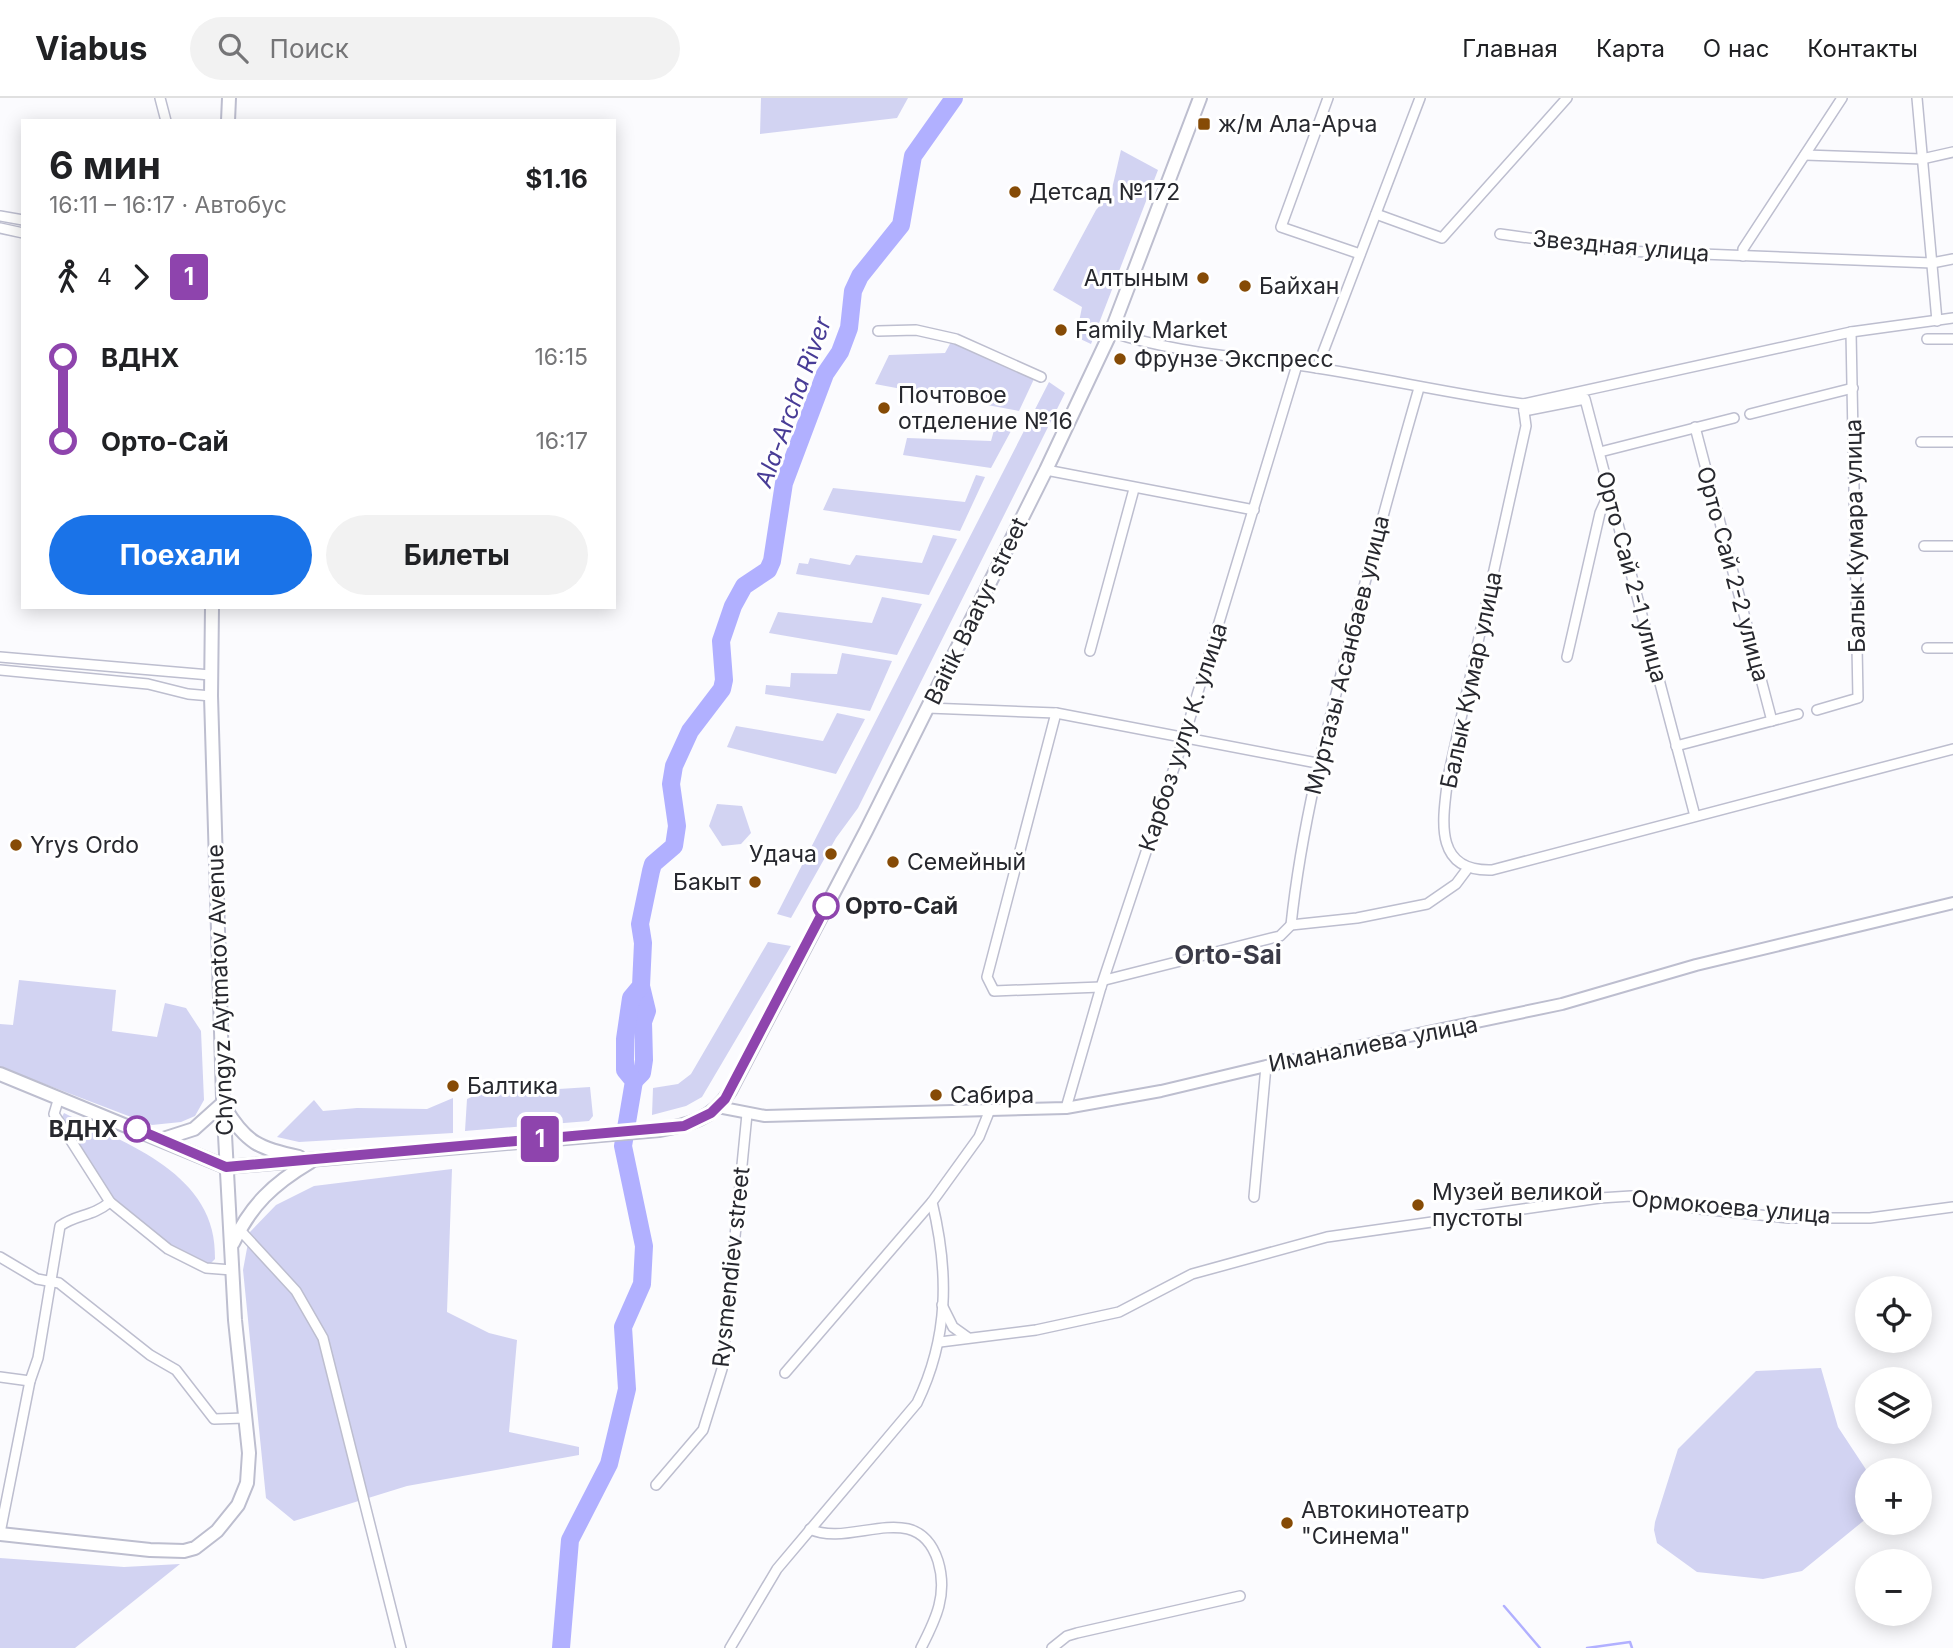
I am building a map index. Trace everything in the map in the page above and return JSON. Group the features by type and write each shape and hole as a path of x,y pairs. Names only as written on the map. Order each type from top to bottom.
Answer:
{"main road":[{"path":"228,119 229,98"},
{"name":"Baitik Baatyr street","path":"718,1107 742,1068 928,708 1046,470 1111,332 1200,98"},
{"name":"Chyngyz Aytmatov Avenue","path":"0,1534 171,1552 195,1548 217,1531 238,1505 247,1483 249,1453 232,1270 223,1103 211,696 212,609"},
{"path":"0,1074 226,1167 659,1130 701,1120 718,1107"},
{"path":"163,1139 194,1129 223,1103 242,1133 257,1146 313,1160"},
{"path":"232,1245 239,1229 265,1193 313,1160"}],"street":[{"path":"160,98 165,119"},
{"path":"1328,98 1280,227 1360,254"},
{"path":"1317,368 1420,98"},
{"path":"1376,214 1443,238 1567,98"},
{"name":"Звездная улица","path":"1743,256 1743,249 1842,98"},
{"path":"1917,98 1937,321"},
{"path":"1805,155 1922,159 1953,152"},
{"path":"0,216 21,220"},
{"path":"0,228 21,233"},
{"name":"Звездная улица","path":"1500,234 1623,251 1932,264 1953,259"},
{"path":"1111,332 1151,344 1317,368 1524,408 1851,332 1953,318"},
{"path":"878,331 916,330 956,339 1041,377"},
{"name":"Балык Кумара улица","path":"1817,710 1858,698 1851,332"},
{"path":"1927,339 1953,339"},
{"name":"Карбоз уулу К. улица","path":"1066,1108 1103,984 1184,738 1297,365"},
{"name":"Муртазы Асанбаев улица","path":"1292,925 1299,853 1317,763 1398,457 1419,388"},
{"path":"1750,414 1853,388"},
{"name":"Орто Сай 2-1 улица","path":"1524,408 1584,398 1695,816"},
{"name":"Балык Кумар улица","path":"1468,868 1457,861 1446,843 1445,800 1526,426 1524,408"},
{"path":"1600,452 1734,418"},
{"name":"Орто Сай 2-2 улица","path":"1695,427 1772,721"},
{"path":"1921,442 1953,442"},
{"path":"1046,470 1254,510"},
{"path":"1090,651 1134,489"},
{"path":"1567,657 1600,513 1610,491"},
{"path":"1924,546 1953,546"},
{"path":"1927,648 1953,648"},
{"path":"0,657 211,675"},
{"path":"0,670 148,684 188,694 211,696"},
{"path":"148,671 148,684"},
{"path":"928,708 1056,713 1317,763"},
{"path":"1056,713 987,977 994,991 1103,984 1280,936 1292,925 1356,918 1427,904 1456,884 1468,868 1492,870 1953,748"},
{"path":"1676,746 1798,714"},
{"name":"Иманалиева улица","path":"718,1107 747,1114 783,1116 1066,1108 1161,1091 1266,1066 1562,1004 1696,965 1953,903"},
{"path":"1254,1197 1266,1066"},
{"path":"59,1097 54,1114 110,1202 168,1249 205,1268 232,1270"},
{"path":"785,1373 932,1202 979,1137 989,1112"},
{"name":"Rysmendiev street","path":"656,1485 703,1430 722,1370 747,1114"},
{"name":"Ормокоева улица","path":"940,1342 1036,1329 1119,1311 1192,1274 1327,1237 1600,1198 1631,1196 1700,1209 1789,1218 1870,1218 1953,1207"},
{"path":"0,1534 30,1381 38,1358 60,1226 68,1220 96,1213 110,1202"},
{"path":"730,1648 777,1569 917,1403 931,1374 940,1342 943,1254 932,1202"},
{"path":"239,1229 296,1291 323,1338 401,1648"},
{"path":"0,1257 37,1279 59,1283 150,1355 176,1370 214,1419 245,1418"},
{"path":"942,1303 953,1327 970,1337"},
{"path":"0,1377 30,1381"},
{"path":"810,1530 826,1535 898,1528 914,1530 928,1542 939,1566 942,1598 921,1648"},
{"path":"1052,1648 1067,1636 1077,1633 1126,1624 1240,1595"}],"shaded area":[{"path":"761,98 908,98 897,118 760,134"},
{"path":"1121,150 1158,170 1091,344 1076,337 1082,307 1053,290 1096,210 1111,193"},
{"path":"951,342 1034,379 1019,411 875,384 889,355 945,353"},
{"path":"1049,382 1065,393 858,808 836,838 791,918 777,914"},
{"path":"998,416 1018,418 991,468 903,455 907,438 991,441"},
{"path":"976,475 985,477 960,531 823,510 833,488 965,502"},
{"path":"933,535 957,539 929,595 796,574 799,563 808,564 810,558 850,565 856,555 922,563"},
{"path":"882,597 922,604 897,655 769,633 778,612 872,623"},
{"path":"842,653 892,661 870,711 765,694 766,685 790,687 791,673 837,674"},
{"path":"837,713 865,719 836,774 727,747 736,726 823,741"},
{"path":"717,804 742,806 751,833 741,844 722,846 709,826"},
{"path":"768,942 791,946 702,1097 686,1106 652,1115 653,1088 678,1084 691,1074"},
{"path":"19,980 116,990 112,1031 157,1037 165,1003 186,1008 201,1031 204,1100 195,1116 181,1122 152,1125 0,1067 0,1024 13,1025"},
{"path":"590,1087 593,1116 589,1121 465,1131 467,1099 478,1094"},
{"path":"453,1098 453,1133 299,1142 277,1137 314,1100 323,1111 357,1108 427,1109"},
{"path":"64,1113 140,1150 185,1184 202,1205 212,1230 215,1259 210,1264 159,1238 124,1210 93,1170 62,1117"},
{"path":"452,1169 447,1312 489,1333 517,1340 509,1432 579,1447 579,1455 407,1486 294,1521 266,1498 243,1270 250,1232 276,1205 314,1186"},
{"path":"1821,1368 1838,1427 1858,1458 1855,1458 1855,1528 1802,1571 1763,1579 1697,1572 1657,1543 1655,1522 1678,1449 1756,1371"},
{"path":"0,1558 124,1567 180,1564 75,1648 0,1648"}],"waterway":[{"name":"Ala-Archa River","path":"561,1648 570,1540 609,1464 627,1389 623,1327 642,1284 644,1246 623,1146 634,1081 625,1070 625,1039 631,998 641,986 643,943 640,924 651,871 653,864 674,846 677,826 671,784 674,766 690,731 722,689 724,680 721,641 733,606 744,586 768,570 772,561 784,483 825,374 840,352 849,328 853,291 860,276 901,225 913,156 954,98"},
{"path":"634,1081 642,1073 644,1060 643,1022 647,1011 641,986"},
{"path":"1504,1606 1540,1648"},
{"path":"1587,1648 1630,1642 1632,1648"}],"bus line":[{"name":"1","path":"137,1129 226,1167 684,1126 701,1120 725,1099 826,906"}],"place":[{"name":"ж/м Ала-Арча","path":"1204,124"},
{"name":"Детсад №172","path":"1015,192"},
{"name":"Алтыным","path":"1203,278"},
{"name":"Байхан","path":"1245,286"},
{"name":"Family Market","path":"1061,330"},
{"name":"Фрунзе Экспресс","path":"1120,359"},
{"name":"Почтовое отделение №16","path":"884,408"},
{"name":"Yrys Ordo","path":"16,845"},
{"name":"Удача","path":"831,854"},
{"name":"Семейный","path":"893,862"},
{"name":"Бакыт","path":"755,882"},
{"name":"Орто-Сай","path":"826,906"},
{"name":"Балтика","path":"453,1086"},
{"name":"Сабира","path":"936,1095"},
{"name":"ВДНХ","path":"137,1129"},
{"name":"Музей великой пустоты","path":"1418,1205"},
{"name":"Автокинотеатр \"Синема\"","path":"1287,1523"}],"district":[{"name":"Orto-Sai","path":"1228,954"}]}
